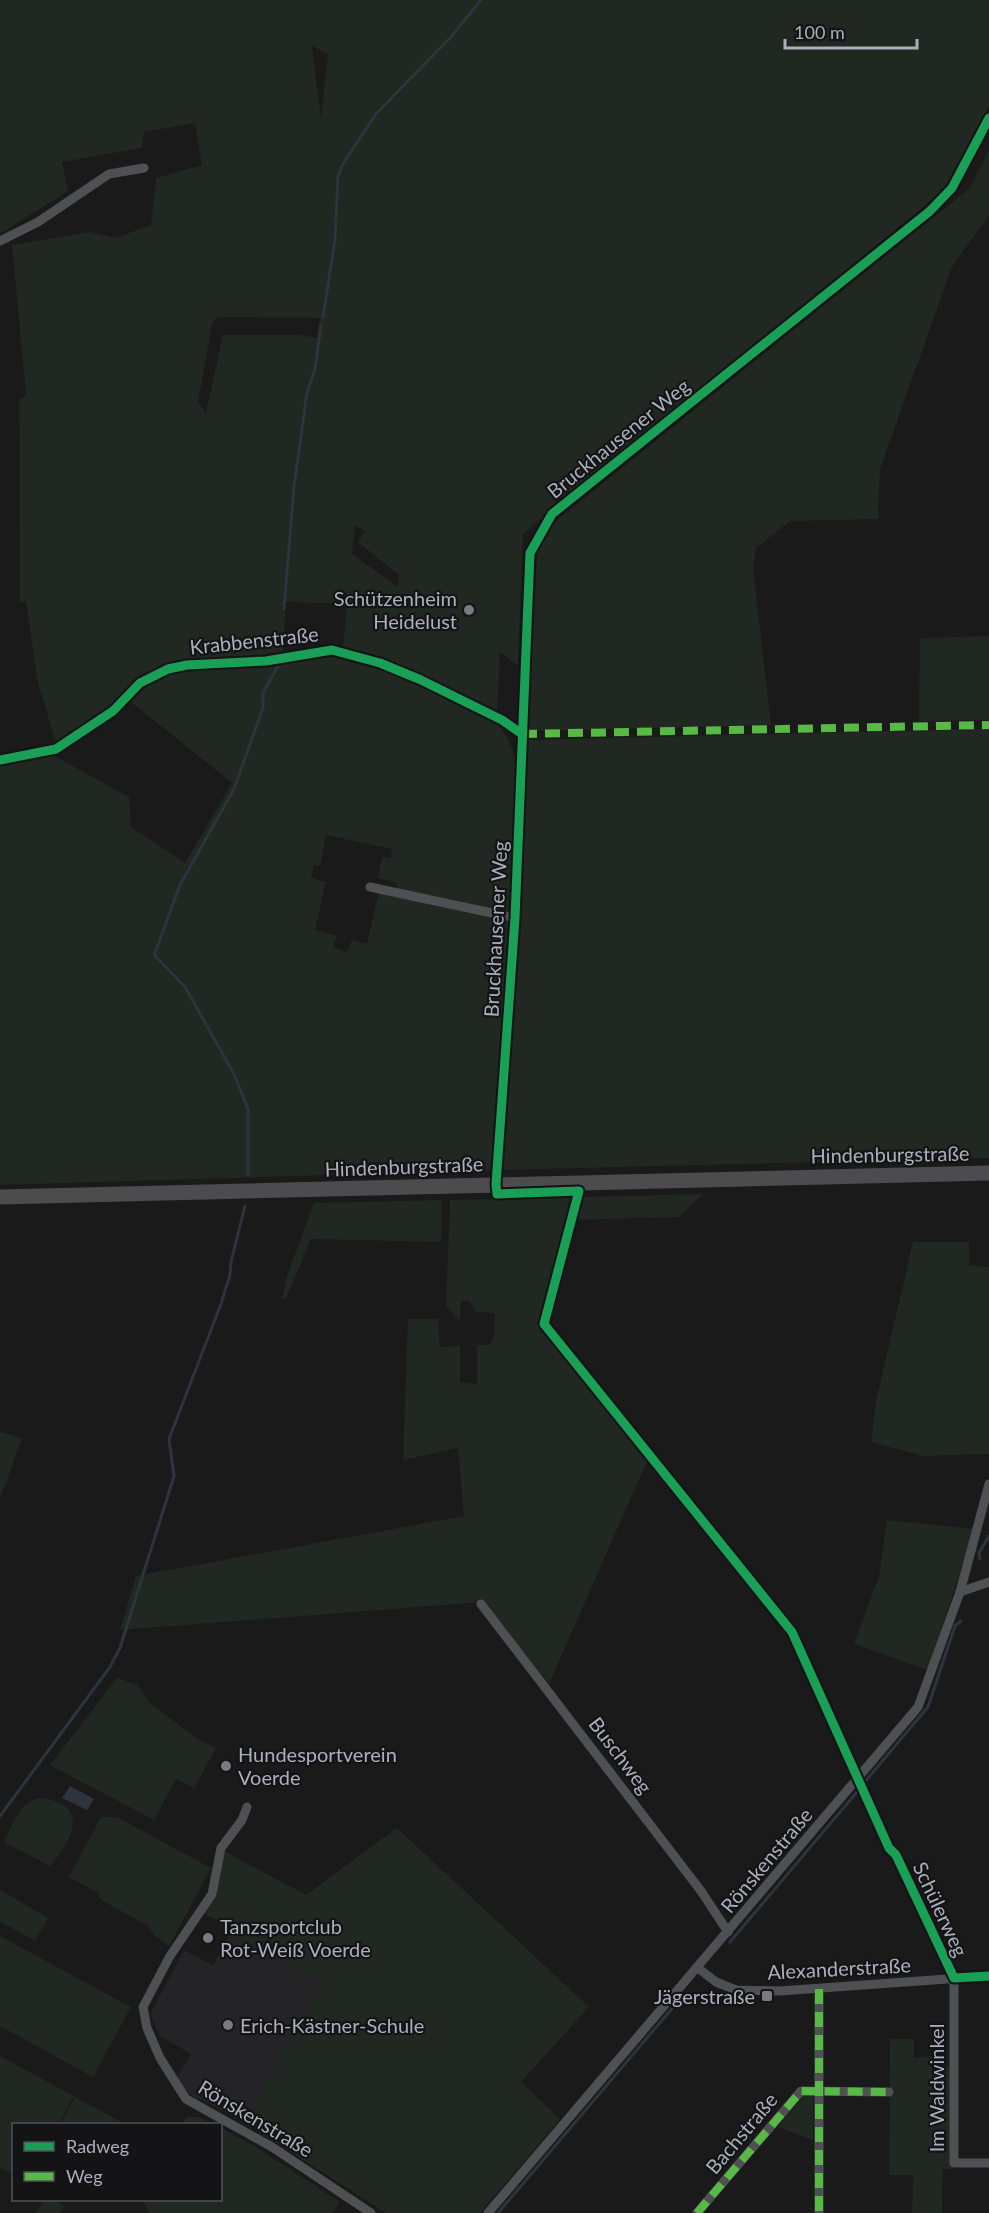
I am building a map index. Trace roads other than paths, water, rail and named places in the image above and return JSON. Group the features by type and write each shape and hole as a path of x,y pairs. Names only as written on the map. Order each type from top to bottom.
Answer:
{"main road":[{"name":"Hindenburgstraße","path":"0,1197 989,1173"}],"street":[{"name":"Bruckhausener Weg","path":"496,1184 515,918 530,554 552,514 930,211 952,188 989,118"},
{"path":"0,240 38,222 109,174 144,168"},
{"name":"Krabbenstraße","path":"0,760 56,749 113,711 140,683 168,669 188,665 266,661 332,650 380,663 421,680 501,720 522,734"},
{"path":"370,887 515,918"},
{"name":"Rönskenstraße","path":"488,2213 918,1707 960,1593 989,1484"},
{"path":"960,1593 989,1582"},
{"name":"Buschweg","path":"481,1604 687,1872 728,1932"},
{"name":"Rönskenstraße","path":"247,1807 242,1820 221,1848 212,1894 170,1956 143,2007 147,2028 160,2058 186,2099 272,2147 371,2213"},
{"name":"Schülerweg","path":"896,1855 954,1978"},
{"name":"Alexanderstraße","path":"698,1968 716,1982 736,1990 819,1989 989,1976"},
{"name":"Im Waldwinkel","path":"954,1978 954,2163 989,2163"},
{"path":"819,1989 819,2213"},
{"path":"819,2090 889,2092"},
{"name":"Bachstraße","path":"701,2212 801,2091 819,2090"}],"waterway":[{"path":"323,317 335,240 338,176 343,164 375,115 450,38 481,0"},
{"path":"284,609 294,486 307,393 315,369 321,325"},
{"path":"248,1175 248,1109 234,1074 185,987 155,956 155,953 180,885 234,789 263,708 263,693 279,664"},
{"path":"0,1816 110,1667 120,1648 174,1476 169,1439 221,1304 230,1275 245,1206"},
{"path":"980,1559 979,1553 989,1536"},
{"path":"863,1784 928,1707 955,1626 961,1621"},
{"path":"730,1942 857,1792"},
{"path":"498,2213 681,1998"}],"place":[{"name":"Schützenheim Heidelust","path":"469,610"},
{"name":"Hundesportverein Voerde","path":"226,1766"},
{"name":"Tanzsportclub Rot-Weiß Voerde","path":"208,1938"},
{"name":"Jägerstraße","path":"767,1996"},
{"name":"Erich-Kästner-Schule","path":"228,2025"}]}
